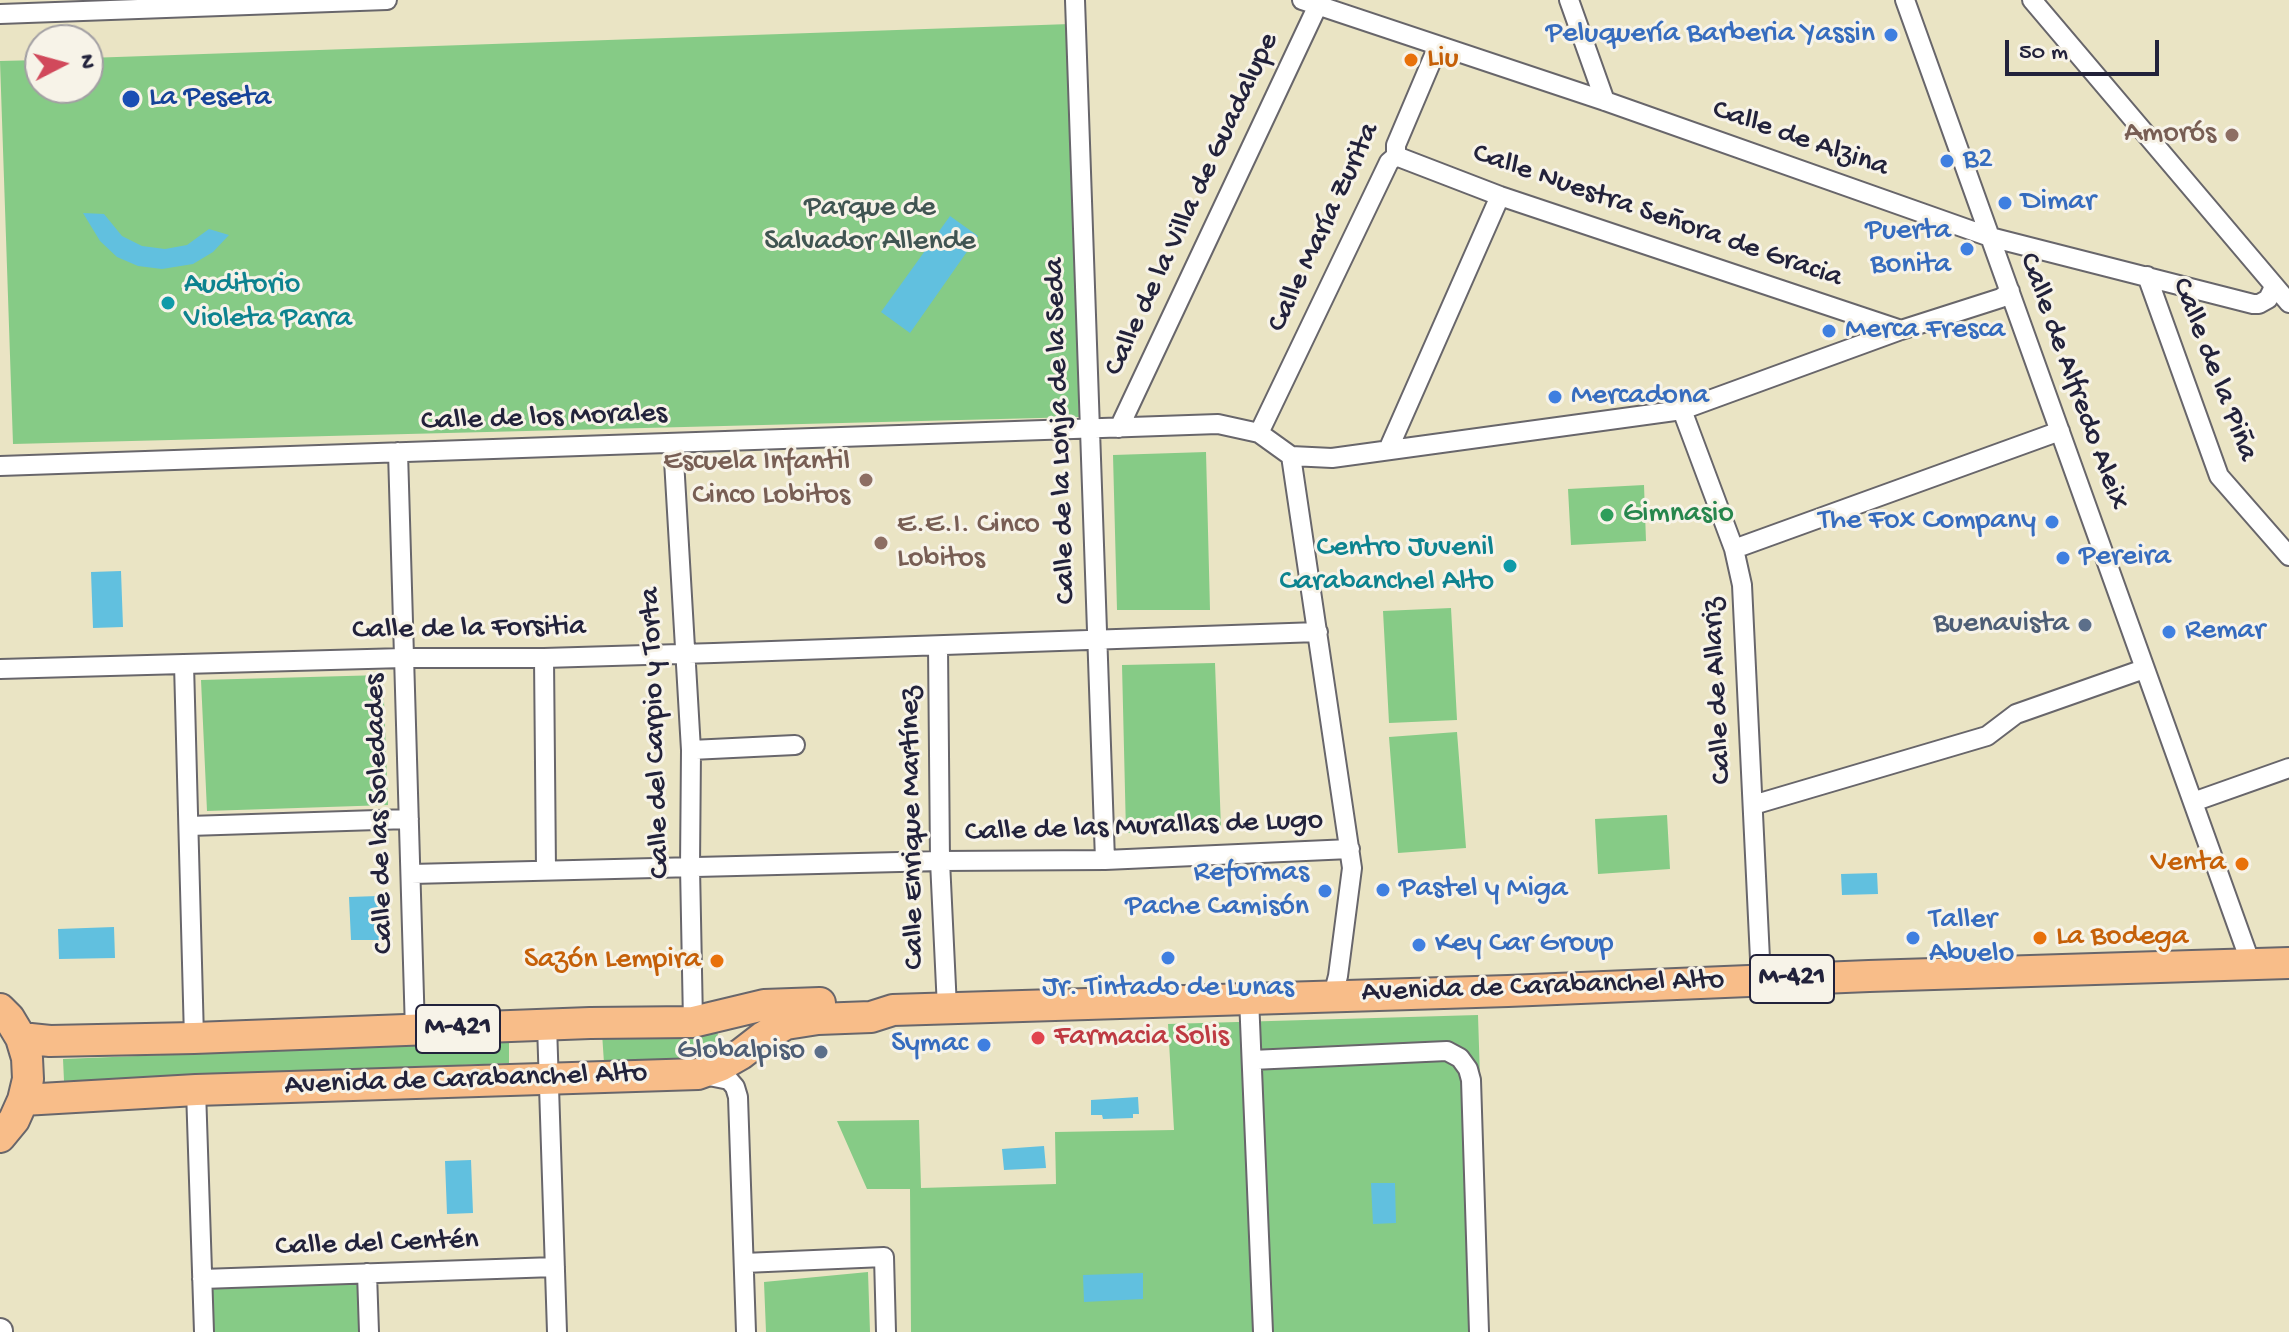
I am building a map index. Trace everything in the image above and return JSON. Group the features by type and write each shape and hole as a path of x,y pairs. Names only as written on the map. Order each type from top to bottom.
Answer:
{"main road":[{"name":"Avenida de Carabanchel Alto","path":"21,1038 50,1041 194,1038 693,1022 754,1007 782,1004 857,1003 893,1010 2289,963"},
{"path":"0,1009 21,1038 27,1058 28,1079 14,1120 0,1138"},
{"name":"Avenida de Carabanchel Alto","path":"23,1100 196,1090 698,1074 720,1066 786,1024 871,1017 893,1010"}],"street":[{"path":"0,14 387,0"},
{"name":"Calle de la Lonja de la Seda","path":"1075,0 1105,860"},
{"path":"1569,0 1605,101"},
{"name":"Calle de Alfredo Aleix","path":"1905,0 2251,964"},
{"path":"2032,0 2289,303"},
{"name":"Calle de Alzina","path":"1310,3 1605,101 1990,237 2259,304 2271,295 2272,283"},
{"name":"Calle de la Villa de Guadalupe","path":"1119,428 1310,3"},
{"name":"Calle María Zurita","path":"1259,433 1389,162 1396,156 1396,145 1438,46"},
{"name":"Calle Nuestra Señora de Gracia","path":"1396,156 1500,196 1901,330"},
{"path":"1388,450 1500,196"},
{"name":"Calle de la Piña","path":"2147,276 2219,476 2289,556"},
{"path":"1259,433 1291,456 1332,458 1682,410 1901,330 2001,298 2010,291"},
{"name":"Calle de Allariz","path":"1682,410 1734,549 1742,585 1761,980"},
{"name":"Calle de los Morales","path":"0,466 1218,424 1259,433"},
{"path":"1734,549 2060,431"},
{"name":"Calle del Carpio y Torta","path":"673,443 691,750 693,1022"},
{"name":"Calle de las Soledades","path":"398,452 415,1031"},
{"path":"1291,456 1350,849 1352,880 1333,995"},
{"name":"Calle de la Forsitia","path":"0,669 404,658 544,658 1318,632"},
{"name":"Calle Enrique Martínez","path":"938,646 940,861 947,1008"},
{"path":"544,658 546,870"},
{"path":"184,664 194,1038"},
{"path":"1753,805 1987,736 2016,714 2144,669"},
{"path":"691,750 795,745"},
{"path":"2193,802 2289,768"},
{"path":"189,826 409,819"},
{"name":"Calle de las Murallas de Lugo","path":"411,874 1105,860 1350,849"},
{"path":"1249,998 1263,1332"},
{"path":"547,1025 557,1332"},
{"path":"1252,1060 1447,1051 1460,1058 1471,1080 1479,1332"},
{"path":"698,1074 729,1080 738,1097 746,1332"},
{"path":"196,1090 204,1332"},
{"path":"744,1263 884,1257 886,1332"},
{"name":"Calle del Centén","path":"202,1279 555,1267"},
{"path":"367,1273 369,1332"}],"green space":[{"name":"Parque de Salvador Allende","path":"1070,24 1079,417 13,444 0,61 24,60 24,104 104,104 104,57"},
{"path":"1206,452 1210,610 1117,610 1113,455"},
{"name":"Gimnasio","path":"1644,485 1646,541 1571,545 1568,489"},
{"path":"1451,608 1457,720 1389,723 1383,611"},
{"path":"1215,663 1221,829 1126,833 1122,665"},
{"path":"383,675 388,805 207,811 201,680"},
{"path":"1457,732 1466,848 1398,853 1389,737"},
{"path":"1667,815 1670,869 1598,874 1595,819"},
{"path":"1478,1015 1488,1332 911,1332 910,1189 867,1189 837,1121 919,1120 921,1188 1056,1184 1055,1132 1174,1130 1168,1024"},
{"path":"717,1025 719,1050 707,1057 604,1063 602,1033"},
{"path":"509,1041 509,1063 64,1081 63,1059"},
{"path":"868,1272 870,1332 766,1332 764,1282"},
{"path":"367,1273 369,1332 204,1332 202,1279"}],"water":[{"path":"83,213 104,214 122,236 142,246 165,249 187,245 209,229 229,235 213,252 193,264 162,269 138,266 117,257 100,241"},
{"path":"950,216 978,236 910,333 881,312"},
{"path":"121,571 123,627 93,628 91,572"},
{"path":"1877,873 1878,894 1842,895 1841,874"},
{"path":"378,896 380,940 351,940 349,897"},
{"path":"114,927 115,958 59,959 58,929"},
{"path":"1138,1097 1139,1114 1133,1114 1133,1118 1103,1119 1102,1115 1091,1115 1091,1100"},
{"path":"1044,1146 1046,1168 1004,1170 1002,1149"},
{"path":"471,1160 473,1213 447,1214 445,1161"},
{"path":"1371,1183 1395,1183 1396,1223 1373,1224"},
{"path":"1143,1273 1143,1299 1084,1302 1083,1275"}],"place":[{"name":"Peluquería Barberia Yassin","path":"1891,35"},
{"name":"Liu","path":"1411,60"},
{"name":"La Peseta","path":"131,99"},
{"name":"Amorós","path":"2232,135"},
{"name":"B2","path":"1947,161"},
{"name":"Dimar","path":"2005,203"},
{"name":"Puerta Bonita","path":"1967,249"},
{"name":"Auditorio Violeta Parra","path":"168,303"},
{"name":"Merca Fresca","path":"1829,331"},
{"name":"Mercadona","path":"1555,397"},
{"name":"Escuela Infantil Cinco Lobitos","path":"866,480"},
{"name":"Gimnasio","path":"1607,515"},
{"name":"The Fox Company","path":"2052,522"},
{"name":"E.E.I. Cinco Lobitos","path":"881,543"},
{"name":"Pereira","path":"2063,558"},
{"name":"Centro Juvenil Carabanchel Alto","path":"1510,566"},
{"name":"Buenavista","path":"2085,625"},
{"name":"Remar","path":"2169,632"},
{"name":"Venta","path":"2242,864"},
{"name":"Pastel y Miga","path":"1383,890"},
{"name":"Reformas Pache Camisón","path":"1325,891"},
{"name":"Taller Abuelo","path":"1913,938"},
{"name":"La Bodega","path":"2040,938"},
{"name":"Key Car Group","path":"1419,945"},
{"name":"Jr. Tintado de Lunas","path":"1168,958"},
{"name":"Sazón Lempira","path":"717,961"},
{"name":"Farmacia Solis","path":"1038,1038"},
{"name":"Symac","path":"984,1045"},
{"name":"Globalpiso","path":"821,1052"}]}
